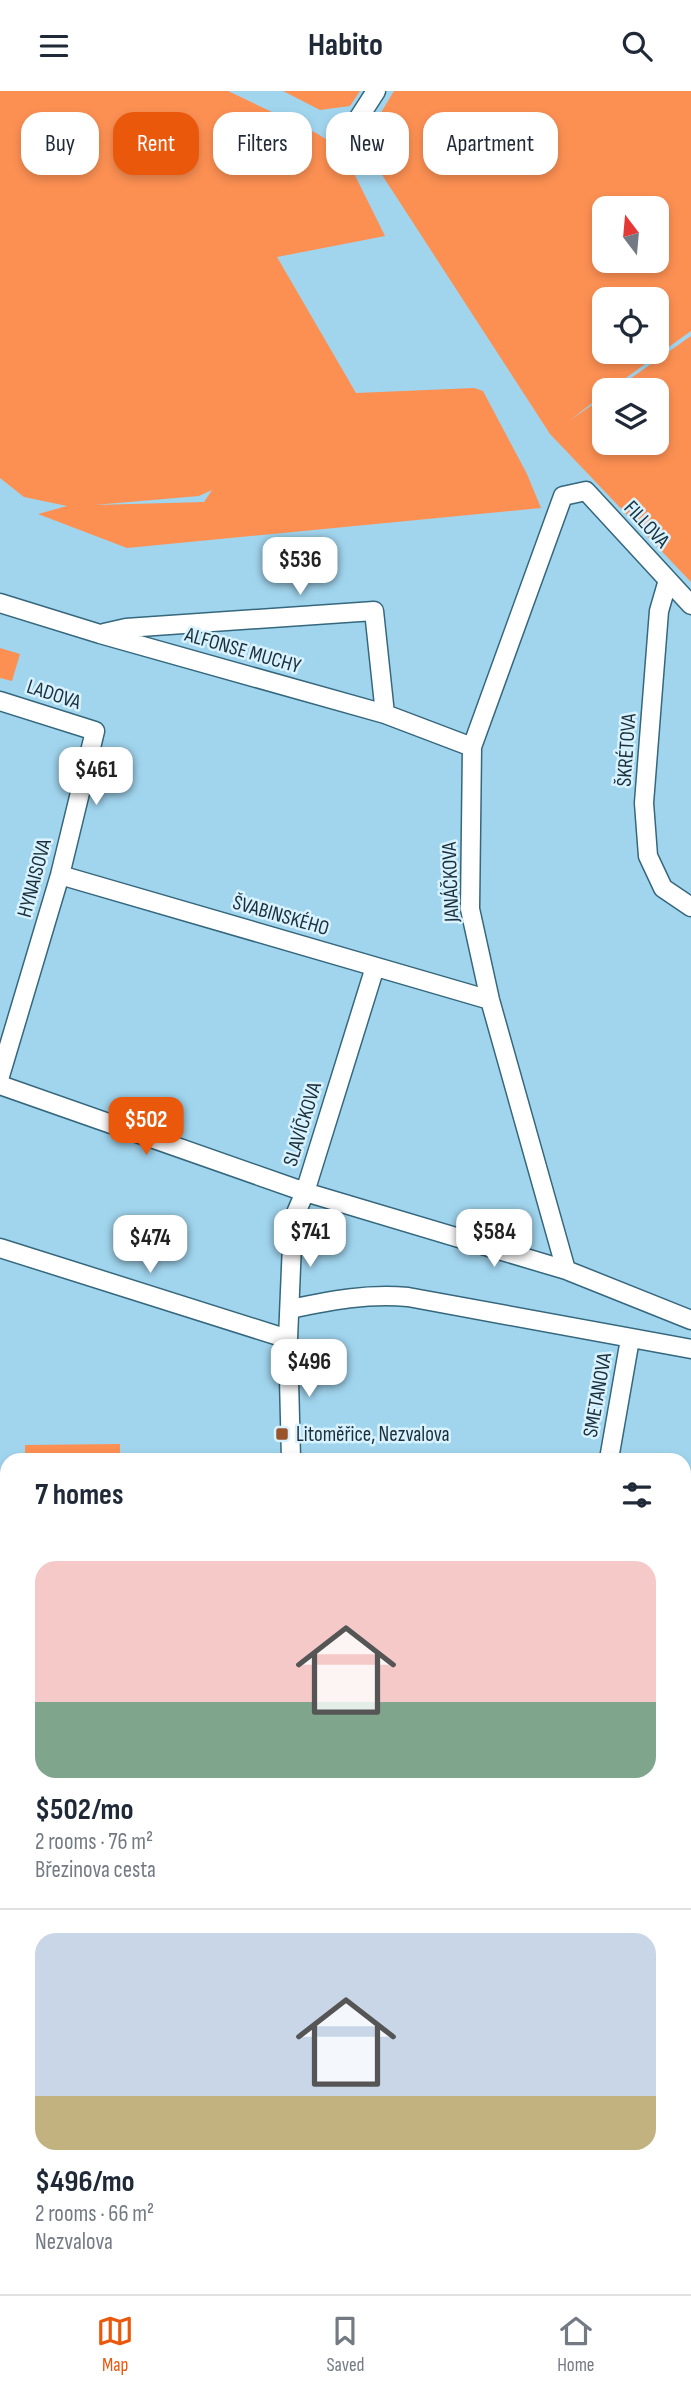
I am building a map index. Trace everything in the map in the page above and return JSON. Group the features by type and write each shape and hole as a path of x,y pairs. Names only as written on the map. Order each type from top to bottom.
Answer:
{"street":[{"path":"362,112 376,91"},
{"name":"FILLOVA","path":"563,496 586,491 691,605"},
{"name":"JANÁČKOVA","path":"563,496 472,747 470,909 490,1000 566,1270"},
{"name":"ŠKRÉTOVA","path":"668,580 659,611 644,803 648,856 663,888 691,907"},
{"name":"ALFONSE MUCHY","path":"0,603 385,714 472,747"},
{"path":"100,634 126,628 374,611 385,714"},
{"name":"LADOVA","path":"0,701 94,731"},
{"name":"HYNAISOVA","path":"0,1076 60,875 94,731"},
{"name":"ŠVABINSKÉHO","path":"60,875 490,1000"},
{"name":"SLAVÍČKOVA","path":"291,1453 288,1339 293,1220 305,1192 375,967"},
{"path":"0,1085 305,1192 566,1270 691,1320"},
{"path":"0,1248 288,1339"},
{"path":"289,1309 383,1294 437,1301 691,1349"},
{"name":"SMETANOVA","path":"610,1453 630,1339"}],"shaded area":[{"path":"0,91 228,91 272,112 213,112 213,175 312,175 312,131 326,139 326,175 355,175 385,236 277,257 356,393 474,388 483,391 527,474 541,508 127,548 38,514 67,506 24,497 0,478","holes":["212,490 204,502 94,505 199,496"]},
{"path":"283,91 360,91 350,106 320,110"},
{"path":"394,91 691,91 691,331 669,347 669,287 592,287 592,364 645,364 626,378 592,378 592,403 570,420 592,405 592,455 669,455 669,378 631,378 651,364 669,364 669,351 691,336 691,582 550,434 382,175 409,175 409,112 381,112"},
{"path":"0,648 20,654 12,681 0,678"},
{"path":"120,1444 120,1453 25,1453 25,1445"}],"place":[{"name":"Litoměřice, Nezvalova","path":"282,1434"}]}
